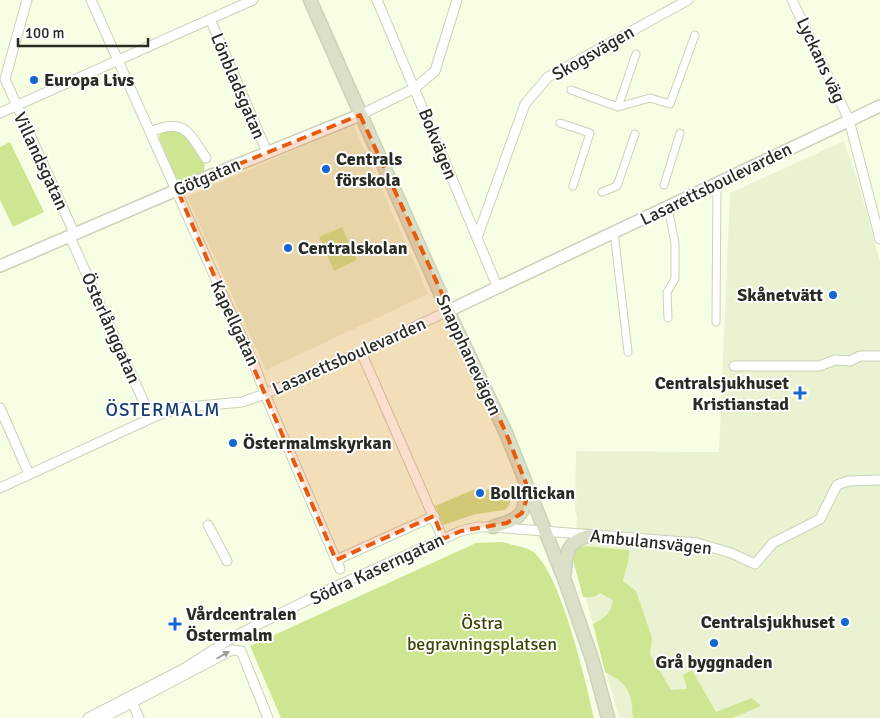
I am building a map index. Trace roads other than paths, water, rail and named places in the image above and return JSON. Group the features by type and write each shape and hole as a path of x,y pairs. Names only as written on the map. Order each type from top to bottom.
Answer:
{"main road":[{"name":"Snapphanevägen","path":"310,0 448,311 506,433 565,580 592,659 608,718"},
{"path":"494,527 515,520 522,513 525,506 526,483"},
{"path":"565,580 565,556 569,548 576,540 588,536"}],"street":[{"name":"Villandsgatan","path":"27,0 5,79 73,236"},
{"name":"Kapellgatan","path":"92,0 256,369 340,569"},
{"path":"0,113 253,0"},
{"name":"Bokvägen","path":"377,0 498,288"},
{"name":"Götgatan","path":"0,266 73,236 177,189 360,115 415,88 435,71 457,0"},
{"name":"Skogsvägen","path":"477,238 525,104 548,77 688,0"},
{"name":"Lyckans väg","path":"792,0 849,120 880,239"},
{"name":"Lönbladsgatan","path":"210,19 267,152"},
{"path":"571,90 618,107 650,98 670,104 695,34"},
{"path":"618,107 636,54"},
{"name":"Lasarettsboulevarden","path":"0,488 151,418 178,408 242,402 265,394 361,352 498,288 880,106"},
{"path":"560,123 590,133 573,186"},
{"path":"151,132 173,124 181,127 206,158"},
{"path":"664,185 680,133"},
{"path":"602,192 617,186 635,134"},
{"path":"716,322 717,183"},
{"path":"668,207 675,252 675,279 668,292 668,318"},
{"path":"614,232 628,352"},
{"name":"Österlånggatan","path":"73,236 151,418"},
{"path":"361,352 443,538"},
{"path":"734,366 820,366 835,360 850,361 860,356 880,356"},
{"path":"0,408 29,474"},
{"name":"Ambulansvägen","path":"545,530 588,536 697,543 731,552 755,564 773,542 820,519 837,485 848,481 880,480"},
{"path":"336,560 434,516"},
{"path":"208,525 227,561"},
{"name":"Södra Kaserngatan","path":"88,718 185,668 235,636 443,538 478,527 545,530"},
{"path":"103,718 133,704 232,650 241,651 268,718"},
{"path":"133,704 139,718"}],"place":[{"name":"Europa Livs","path":"34,80"},
{"name":"Centrals förskola","path":"326,169"},
{"name":"Centralskolan","path":"288,248"},
{"name":"Skånetvätt","path":"833,295"},
{"name":"Centralsjukhuset Kristianstad","path":"800,393"},
{"name":"Östermalmskyrkan","path":"233,443"},
{"name":"Bollflickan","path":"480,493"},
{"name":"Centralsjukhuset","path":"845,622"},
{"name":"Vårdcentralen Östermalm","path":"175,624"},
{"name":"Grå byggnaden","path":"714,643"}],"district":[{"name":"ÖSTERMALM","path":"163,409"}],"park label":[{"name":"Östra begravningsplatsen","path":"482,633"}]}
